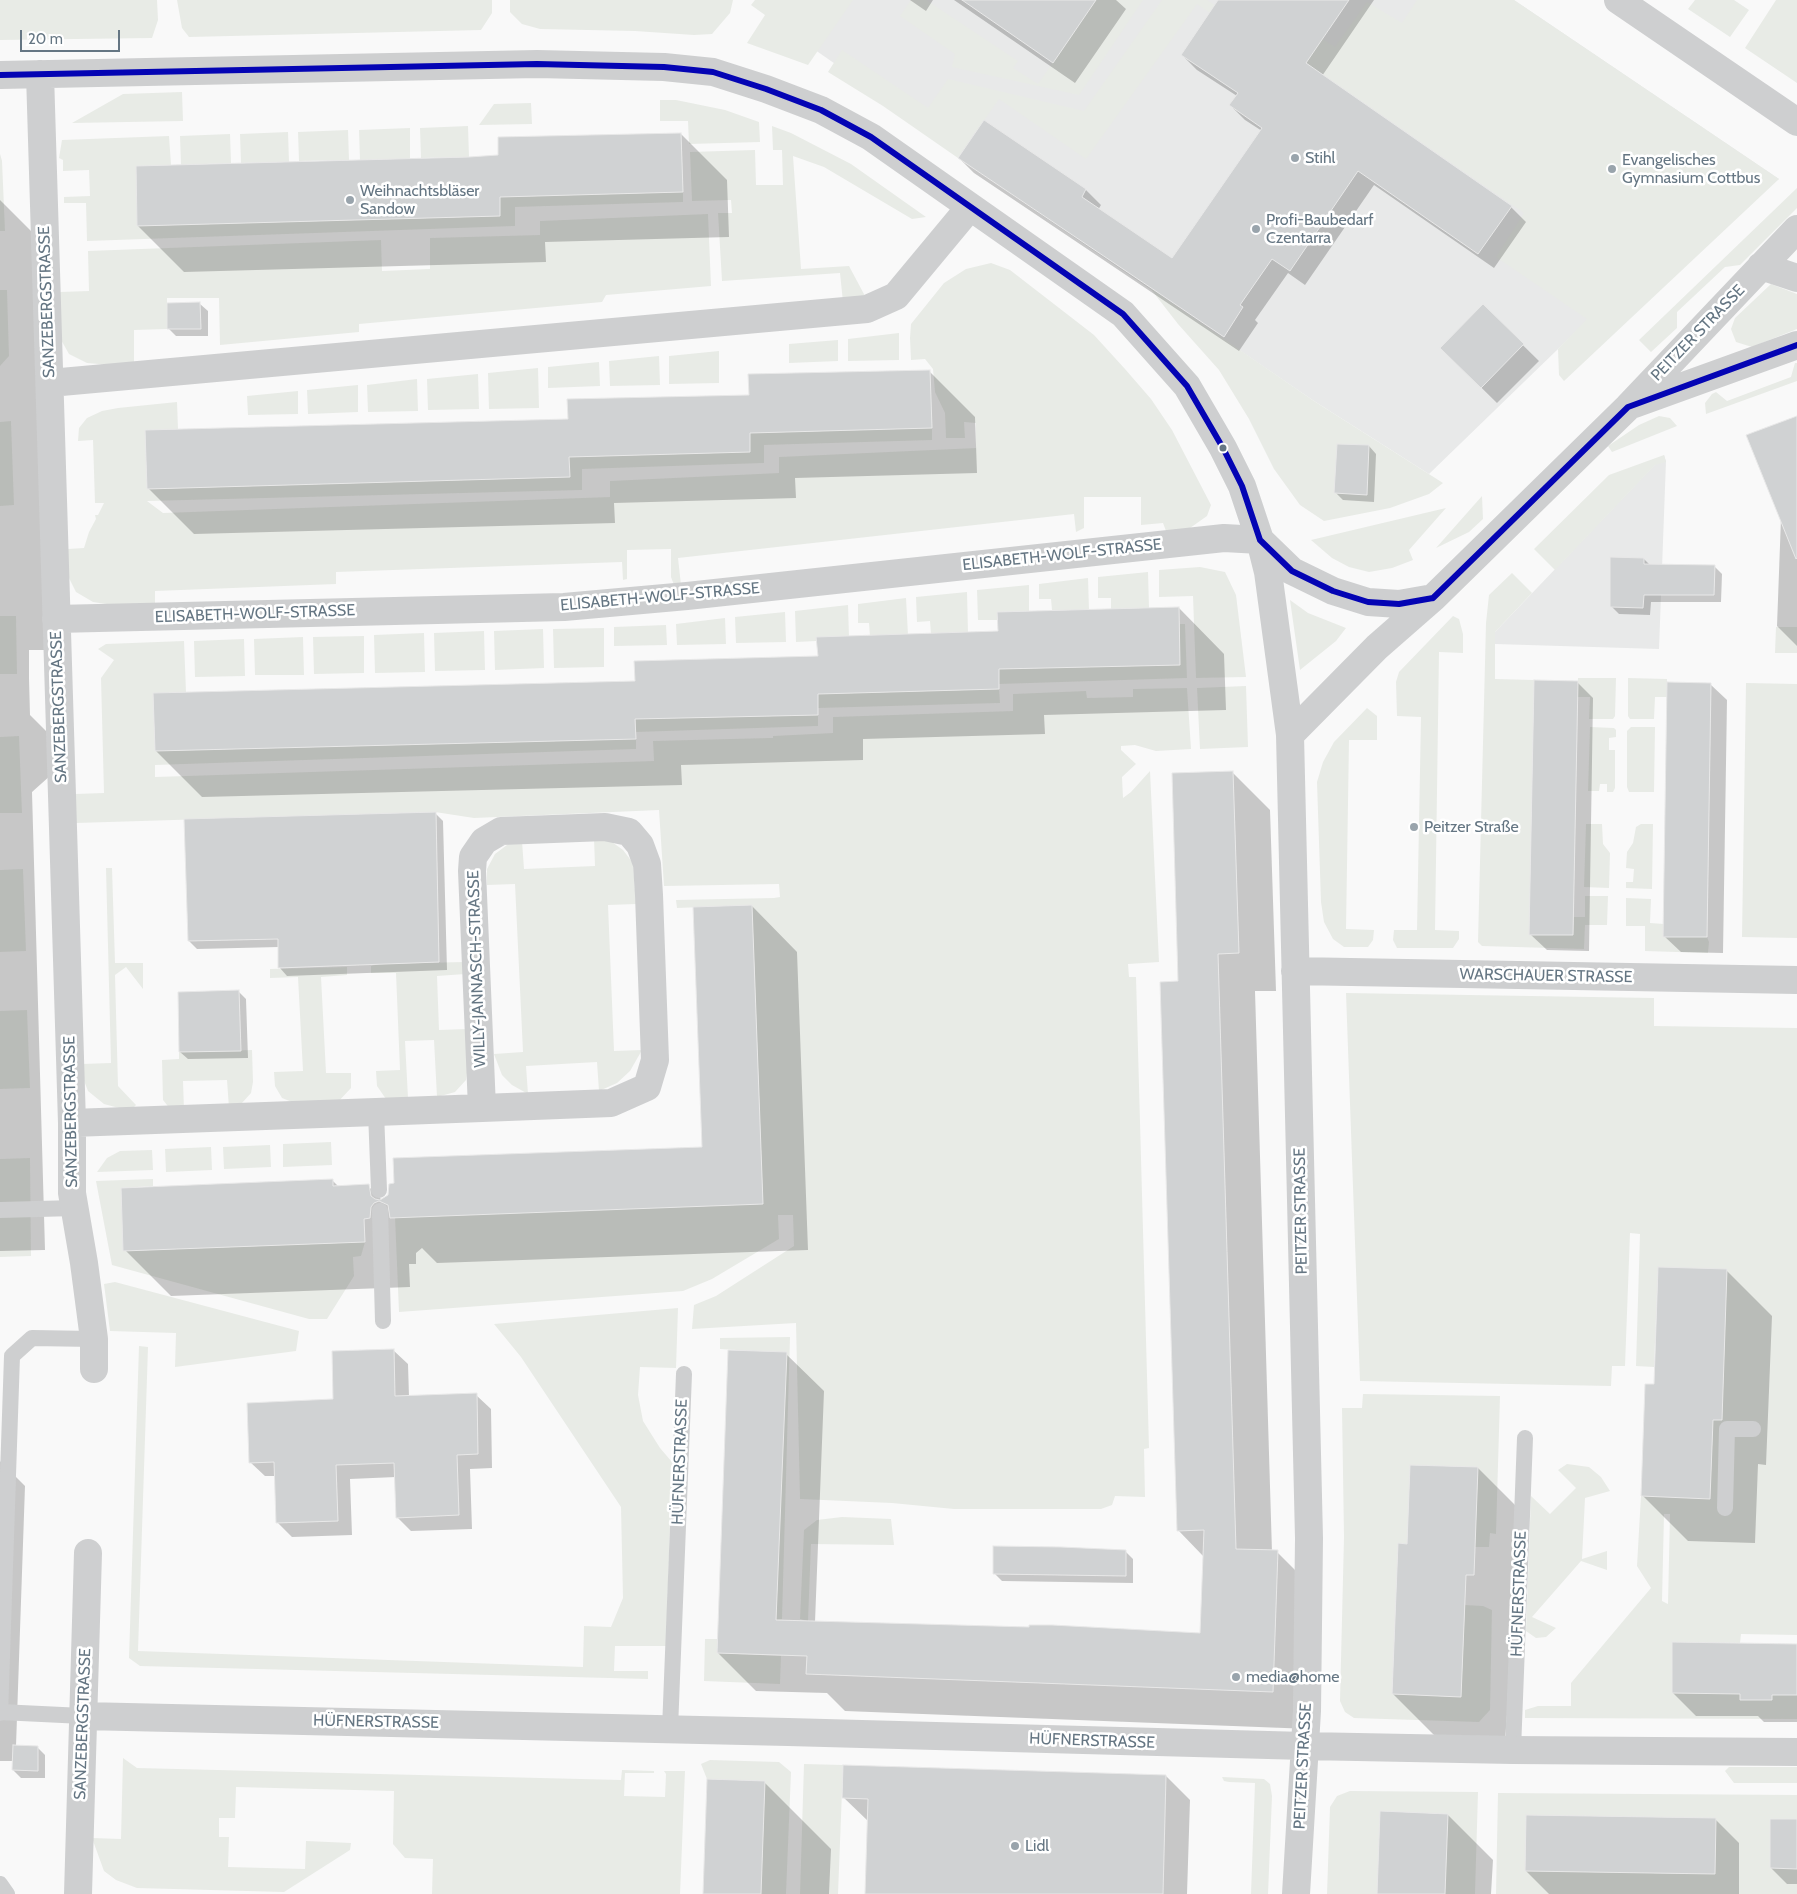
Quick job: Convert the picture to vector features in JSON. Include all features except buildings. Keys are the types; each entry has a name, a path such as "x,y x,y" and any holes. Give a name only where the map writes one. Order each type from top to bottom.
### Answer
{"street":[{"path":"1618,0 1797,122"},
{"path":"0,75 537,64 664,67 712,72 766,89 821,110 871,138 1123,314 1187,386 1223,448 1242,486 1260,540 1268,572 1290,735"},
{"name":"SANZEBERGSTRASSE","path":"40,74 72,1123 72,1193 94,1339 94,1370"},
{"path":"50,384 867,309 896,296 970,207"},
{"name":"PEITZER STRASSE","path":"1296,1894 1307,1711 1309,1538 1290,735 1377,647 1433,598 1628,407 1797,229"},
{"path":"1761,266 1797,278"},
{"path":"1628,407 1797,345"},
{"name":"ELISABETH-WOLF-STRASSE","path":"56,619 564,607 697,595 1224,538 1260,540"},
{"path":"1260,540 1292,571 1333,591 1368,602 1391,604 1433,598"},
{"name":"WILLY-JANNASCH-STRASSE","path":"72,1123 376,1112 482,1108 611,1103 647,1087 655,1060 647,864 640,845 629,832 605,827 501,831 484,841 474,857 472,871 482,1108"},
{"name":"WARSCHAUER STRASSE","path":"1295,971 1797,980"},
{"name":"SANZEBERGSTRASSE","path":"78,1894 88,1553"},
{"name":"HÜFNERSTRASSE","path":"83,1716 1304,1746 1797,1752"}],"lane":[{"path":"376,1112 379,1190"},
{"path":"0,1210 75,1208"},
{"path":"380,1210 383,1321"},
{"path":"83,1716 0,1712 12,1356 32,1338 94,1339"},
{"name":"HÜFNERSTRASSE","path":"670,1729 684,1374"},
{"path":"1725,1508 1727,1429 1753,1429"},
{"name":"HÜFNERSTRASSE","path":"1513,1750 1524,1438"},
{"path":"0,1884 7,1894"}],"shaded area":[{"path":"0,0 157,0 158,20 152,38 0,40"},
{"path":"177,0 492,0 492,13 481,30 189,37 182,28"},
{"path":"510,0 733,0 730,13 712,34 694,35 635,31 540,29 522,24 510,12"},
{"path":"755,0 853,0 808,65 747,43 765,15 751,5"},
{"path":"758,0 1514,0 1779,179 1588,320 1429,474 1314,401 958,158 962,152 818,52"},
{"path":"911,0 926,0 1018,61 1013,68 1038,84 1096,0 1143,0 1079,95 952,67 955,54 900,16"},
{"name":"Evangelisches Gymnasium Cottbus","path":"1162,0 1207,0 1258,34 1276,10 1335,47 1367,2 1402,23 1417,0 1514,0 1779,179 1564,381 1559,375 1558,349 1587,319 1496,257 1524,213 1307,64 1300,73 1197,4 1086,159 999,99 958,158 883,106 828,72 842,50 928,108 948,79 1084,111"},
{"path":"1695,0 1734,0 1749,10 1730,37 1688,9"},
{"path":"1776,0 1797,0 1797,83 1745,48"},
{"path":"182,92 183,121 72,123 123,94"},
{"path":"660,100 676,100 725,110 759,122 760,142 689,144 688,121 660,121"},
{"path":"531,103 532,124 479,125 494,104"},
{"path":"468,126 469,157 421,158 420,128"},
{"path":"772,126 791,133 851,164 926,217 912,219 824,167 793,156 801,269 849,266 865,296 843,302 840,273 722,281 718,213 732,213 731,200 692,201 690,152 755,150 756,185 783,185 782,150 773,150"},
{"path":"410,128 410,159 360,160 359,130"},
{"path":"348,130 349,160 299,161 298,132"},
{"path":"288,132 289,162 241,163 240,134"},
{"path":"230,134 231,163 181,165 180,136"},
{"path":"169,136 171,165 136,166 138,226 500,216 500,197 683,192 683,202 515,207 515,226 87,241 86,203 64,203 64,197 90,196 89,170 63,171 63,160 59,158 62,140"},
{"path":"0,154 2,161 5,231 0,231"},
{"path":"1797,188 1797,208 1740,265 1725,267 1677,312 1677,328 1651,352 1639,340"},
{"path":"708,214 711,286 606,295 602,302 359,324 359,332 220,345 219,298 167,298 167,329 134,330 134,367 87,363 69,354 60,338 60,292 89,291 88,251 381,240 382,271 430,269 430,238 540,235 540,221"},
{"path":"991,263 1010,270 1094,335 1151,399 1172,430 1211,505 1207,516 1190,528 1166,531 1163,523 1141,525 1141,497 1084,497 1084,528 1076,532 1074,514 678,558 681,585 674,585 671,577 671,549 627,550 627,579 623,580 622,562 336,572 336,584 155,591 155,606 113,605 93,602 76,592 67,574 68,549 84,548 96,519 95,515 98,515 104,503 95,503 93,440 78,441 79,428 87,418 102,411 118,408 177,402 178,429 145,430 147,489 569,477 569,457 750,452 750,433 932,428 932,440 764,445 764,463 582,469 582,490 147,501 163,513 610,497 610,481 779,473 779,457 976,448 976,423 964,422 965,438 946,438 945,413 935,392 933,369 925,359 911,360 911,324 944,283 966,269"},
{"path":"1771,284 1797,294 1797,329 1752,347 1736,342 1731,329 1735,318"},
{"path":"1150,288 1314,401 1443,483 1429,494 1390,508 1324,521 1300,505 1274,469 1249,419 1219,370 1178,324"},
{"path":"0,290 7,290 9,356 0,366"},
{"path":"899,333 899,360 848,361 848,339"},
{"path":"838,340 838,361 789,363 789,344"},
{"path":"719,351 719,383 669,384 669,356"},
{"path":"659,356 660,385 610,386 609,361"},
{"path":"599,362 600,386 548,388 548,367"},
{"path":"1795,363 1797,363 1797,381 1706,414 1705,403 1712,394 1716,392 1727,401 1791,377"},
{"path":"538,368 539,408 489,409 488,373"},
{"path":"478,374 479,409 428,410 427,379"},
{"path":"417,379 418,411 368,412 367,385"},
{"path":"358,385 358,412 308,414 307,390"},
{"path":"298,391 298,414 248,415 247,396"},
{"path":"1659,416 1670,418 1677,426 1612,452 1608,446 1639,425"},
{"path":"11,421 14,505 0,506 0,422"},
{"path":"1664,455 1666,461 1659,649 1495,644 1495,632"},
{"path":"1664,455 1666,462 1655,465 1555,570 1534,549 1609,475"},
{"path":"1482,496 1483,519 1469,532 1436,548"},
{"path":"1446,508 1409,550 1413,560 1392,568 1369,572 1349,567 1332,558 1311,540"},
{"path":"1200,567 1225,572 1236,595 1246,677 1196,678 1193,596 1159,597 1159,570"},
{"path":"1148,572 1149,608 1111,609 1111,598 1098,598 1098,577"},
{"path":"1512,573 1532,593 1495,632 1495,679 1534,680 1529,934 1573,935 1574,917 1585,917 1585,896 1608,896 1607,925 1585,925 1584,949 1482,946 1478,942 1486,623 1489,595"},
{"path":"1088,578 1089,610 1052,610 1051,599 1039,599 1039,584"},
{"path":"1029,585 1029,611 997,612 997,620 978,620 977,590"},
{"path":"967,592 968,633 931,634 930,621 917,622 916,597"},
{"path":"906,598 908,635 870,636 869,623 858,623 858,604"},
{"path":"1290,600 1308,613 1346,628 1336,641 1300,670"},
{"path":"848,605 849,637 816,637 816,641 796,642 795,611"},
{"path":"785,612 786,642 736,643 735,617"},
{"path":"0,616 16,616 17,674 0,674"},
{"path":"1453,616 1459,619 1463,634 1463,653 1439,652 1435,930 1459,931 1459,939 1453,948 1397,948 1393,940 1394,930 1417,930 1421,717 1397,716 1396,682 1399,672"},
{"path":"725,618 726,644 677,645 676,624"},
{"path":"1180,624 1185,624 1187,678 999,684 999,669 1180,665"},
{"path":"666,625 667,645 614,646 614,627"},
{"path":"1776,627 1797,627 1797,653 1775,653"},
{"path":"604,628 604,667 554,668 553,629"},
{"path":"543,629 544,668 495,670 494,631"},
{"path":"484,631 485,670 435,671 434,633"},
{"path":"424,633 425,672 375,673 374,635"},
{"path":"364,636 364,673 314,674 313,637"},
{"path":"303,637 304,675 255,675 254,639"},
{"path":"244,639 245,676 195,677 194,641"},
{"path":"184,641 186,692 153,694 155,751 636,739 636,749 155,765 155,777 654,761 653,741 773,738 773,736 833,733 833,717 1013,711 1013,694 1086,691 1087,698 1133,697 1133,689 1187,688 1191,749 1156,751 1135,745 1121,746 1121,750 1136,764 1122,777 1123,798 1150,771 1159,962 1128,964 1129,977 1136,977 1149,1448 1144,1449 1145,1497 1115,1496 1112,1505 1101,1509 954,1509 892,1503 800,1499 796,1323 692,1329 694,1305 716,1296 794,1246 793,1215 778,1215 779,1239 712,1279 683,1291 399,1312 395,1217 763,1204 752,905 677,908 676,900 774,898 780,897 779,884 664,886 659,810 474,818 435,812 76,823 75,794 104,793 101,678 114,660 98,649 106,644"},
{"path":"1578,678 1616,678 1615,716 1613,719 1589,719 1590,697 1577,697"},
{"path":"1628,678 1667,679 1667,697 1655,697 1654,719 1630,719 1628,716"},
{"path":"1746,683 1797,684 1797,938 1742,937"},
{"path":"1246,686 1248,747 1200,749 1197,688"},
{"path":"999,689 1000,703 818,708 817,694"},
{"path":"1367,708 1377,716 1377,740 1349,740 1346,929 1374,930 1373,940 1368,947 1344,947 1333,939 1324,922 1321,902 1317,782 1323,762 1334,742"},
{"path":"818,715 818,726 636,732 636,719"},
{"path":"1590,727 1614,728 1616,730 1616,737 1609,738 1609,750 1615,750 1615,788 1613,792 1607,792 1607,784 1600,784 1599,791 1588,791"},
{"path":"1631,727 1655,727 1654,792 1629,792 1627,787 1627,731"},
{"path":"19,736 22,813 0,813 0,737"},
{"path":"1586,824 1602,824 1603,844 1610,853 1609,888 1584,887"},
{"path":"1641,824 1653,824 1652,889 1626,888 1626,882 1633,882 1634,869 1626,868 1627,852 1633,843 1636,827"},
{"path":"594,838 612,842 623,850 633,863 636,904 608,905 614,1051 642,1050 630,1071 617,1083 599,1091 597,1062 526,1066 528,1094 512,1085 502,1075 494,1054 523,1052 515,884 487,885 487,869 495,854 511,842 522,841 524,869 595,866"},
{"path":"106,868 112,868 115,963 143,963 143,989 126,967 115,975 118,1086 136,1105 133,1108 119,1108 104,1104 88,1091 83,1078 82,1064 111,1063"},
{"path":"23,869 26,951 0,952 0,870"},
{"path":"1626,898 1651,899 1650,923 1664,924 1663,936 1707,937 1709,942 1708,953 1645,951 1645,926 1626,926"},
{"path":"464,962 465,974 437,976 439,1030 467,1029 468,1066 466,1080 455,1092 437,1097 434,1040 405,1041 408,1098 386,1099 377,1086 376,1071 400,1070 396,973 371,973 371,966 379,964"},
{"path":"347,967 347,975 321,977 326,1073 351,1073 351,1088 337,1103 297,1104 282,1098 275,1086 274,1072 303,1071 298,977 270,978 270,969"},
{"path":"1346,993 1654,998 1654,1026 1797,1028 1797,1635 1741,1634 1740,1643 1673,1642 1672,1693 1740,1694 1740,1700 1772,1700 1772,1695 1797,1695 1797,1719 1525,1718 1525,1710 1538,1706 1571,1706 1571,1683 1651,1588 1637,1566 1641,1496 1710,1498 1713,1420 1722,1420 1727,1270 1658,1268 1654,1367 1636,1366 1640,1234 1630,1233 1625,1366 1612,1366 1611,1386 1360,1381","holes":["1664,1514 1670,1514 1668,1604 1662,1601"]},
{"path":"27,1010 30,1088 0,1089 0,1011"},
{"path":"252,1050 253,1082 251,1093 242,1103 229,1108 227,1080 183,1081 184,1110 171,1110 163,1100 162,1060 179,1059 179,1052"},
{"path":"331,1142 332,1165 283,1167 283,1144"},
{"path":"270,1145 271,1167 224,1169 223,1147"},
{"path":"211,1147 212,1170 166,1172 165,1149"},
{"path":"152,1150 153,1170 97,1172 107,1158 120,1151"},
{"path":"30,1158 31,1256 0,1257 0,1159"},
{"path":"153,1179 153,1186 121,1188 124,1251 365,1242 361,1256 353,1257 354,1276 327,1319 309,1319 112,1265 96,1181"},
{"path":"115,1282 299,1331 296,1351 175,1367 176,1333 110,1331 104,1284"},
{"path":"678,1308 676,1368 640,1367 638,1395 643,1421 660,1448 672,1462 666,1646 615,1646 614,1671 648,1671 648,1679 140,1666 129,1658 139,1346 148,1347 138,1651 583,1667 584,1626 611,1627 623,1598 621,1507 521,1357 494,1324"},
{"path":"790,1337 782,1619 776,1620 786,1353 720,1349 720,1338"},
{"path":"1363,1394 1500,1396 1496,1534 1490,1533 1489,1547 1475,1547 1478,1467 1410,1465 1407,1544 1398,1544 1392,1694 1461,1697 1465,1605 1483,1606 1492,1610 1490,1710 1479,1722 1354,1718 1345,1712 1340,1701 1344,1537 1342,1408 1362,1408"},
{"path":"1567,1464 1589,1467 1601,1477 1610,1491 1585,1498 1582,1559 1607,1551 1607,1570 1581,1561 1532,1617 1556,1628 1546,1637 1536,1638 1526,1631 1531,1496 1550,1514 1576,1488 1558,1470"},
{"path":"842,1517 891,1519 894,1545 811,1544 808,1621 800,1619 804,1530 817,1520"},
{"path":"705,1639 717,1639 717,1653 781,1656 780,1684 704,1681"},
{"path":"123,1758 137,1768 621,1780 622,1770 654,1771 654,1773 625,1773 624,1796 665,1797 666,1774 664,1771 685,1771 680,1894 432,1894 433,1859 405,1858 393,1844 394,1791 236,1787 235,1818 219,1818 219,1837 229,1837 228,1867 305,1869 306,1841 351,1843 350,1850 284,1892 137,1888 116,1880 104,1871 92,1838 121,1839"},
{"path":"710,1760 779,1762 791,1772 786,1894 761,1894 765,1781 707,1779 701,1764"},
{"path":"804,1764 843,1765 838,1894 800,1894"},
{"path":"1729,1767 1797,1767 1797,1783 1734,1783 1725,1771"},
{"path":"1222,1777 1264,1779 1270,1784 1272,1796 1268,1894 1251,1894 1255,1783 1229,1782 1224,1781"},
{"path":"1350,1791 1478,1792 1475,1894 1445,1894 1448,1814 1380,1811 1377,1894 1327,1894 1330,1807 1337,1796"},
{"path":"1498,1793 1797,1795 1797,1819 1770,1819 1770,1868 1797,1869 1797,1894 1496,1894","holes":["1526,1815 1715,1818 1715,1874 1525,1871"]}],"transit line":[{"path":"0,75 537,64 664,67 713,72 766,89 821,110 871,137 1123,314 1187,386 1223,448 1242,486 1260,540 1292,571 1333,591 1368,602 1399,604 1433,598"},
{"path":"1433,598 1628,407 1797,345"}],"place":[{"name":"Stihl","path":"1295,158"},
{"name":"Evangelisches Gymnasium Cottbus","path":"1612,169"},
{"name":"Weihnachtsbläser Sandow","path":"350,200"},
{"name":"Profi-Baubedarf Czentarra","path":"1256,229"},
{"name":"Peitzer Straße","path":"1414,827"},
{"name":"media@home","path":"1236,1677"},
{"name":"Lidl","path":"1015,1846"}]}
